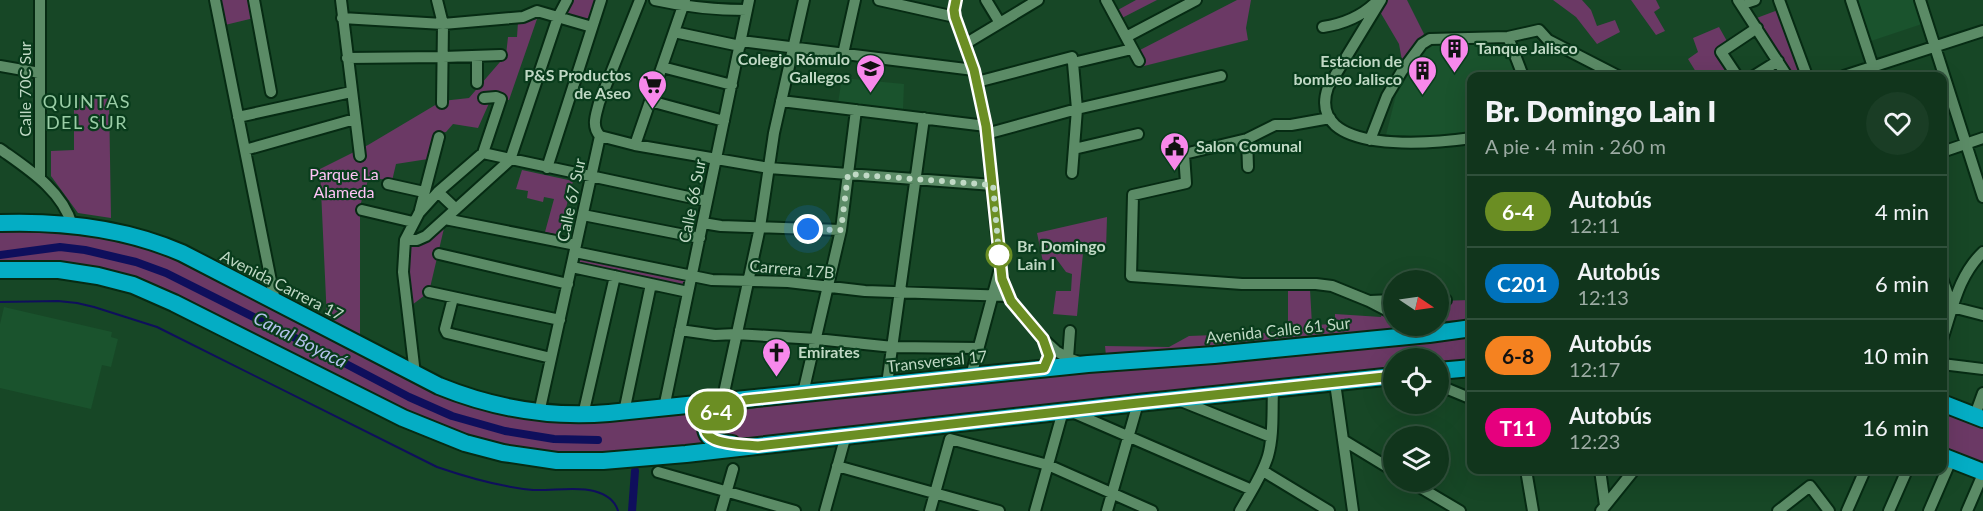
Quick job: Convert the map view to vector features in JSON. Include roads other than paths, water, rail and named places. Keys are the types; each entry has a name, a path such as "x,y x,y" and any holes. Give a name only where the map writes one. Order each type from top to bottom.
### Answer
{"highway":[{"name":"Avenida Carrera 17","path":"0,223 72,225 139,238 165,246 439,386 507,407 540,412"},
{"path":"0,270 59,270 98,276 133,285 174,303 430,430 484,449 538,459 629,460 1383,377"},
{"name":"Avenida Calle 61 Sur","path":"1088,364 1214,355 1429,334 1467,328"},
{"name":"Transversal 17","path":"540,412 583,415 624,412 1088,364"},
{"path":"1449,370 1467,368"},
{"path":"745,400 711,414 706,425 707,434 717,441 758,446"},
{"path":"1947,405 1979,417"},
{"path":"1947,458 1983,473"}],"street":[{"name":"Calle 70C Sur","path":"40,0 40,179"},
{"path":"215,0 275,301"},
{"path":"254,0 271,92"},
{"path":"341,0 360,156"},
{"path":"437,0 442,24 442,103"},
{"path":"405,240 422,239 510,160 558,17 567,0"},
{"path":"547,168 601,0"},
{"name":"Calle 67 Sur","path":"540,412 600,136 595,128 599,103 640,0"},
{"path":"655,0 684,3 714,10 748,5"},
{"path":"722,402 760,227 792,47 804,0"},
{"path":"843,54 855,0"},
{"path":"879,0 916,4 955,17"},
{"path":"986,0 1000,23"},
{"path":"1106,0 1139,61"},
{"path":"1126,37 1196,0"},
{"path":"1323,27 1352,20 1379,0"},
{"path":"1379,0 1328,87 1325,103 1330,118 1348,133 1370,140 1388,142 1467,139"},
{"path":"1779,0 1806,72"},
{"path":"1851,0 1874,71 1983,31"},
{"path":"1920,0 1944,72"},
{"path":"1747,1 1757,28 1785,72"},
{"path":"957,2 955,17 974,70 986,130 1000,268 1009,296 1043,339 1056,351 1068,358 1088,364"},
{"path":"965,44 1032,2"},
{"path":"635,145 684,3"},
{"path":"342,18 442,24 523,17 537,5 558,17 592,27"},
{"name":"Calle 66 Sur","path":"664,408 748,5"},
{"path":"1734,72 1721,52 1757,28"},
{"path":"1370,140 1387,96 1402,70 1427,40 1508,37 1539,30 1548,40 1610,72"},
{"path":"674,32 740,43 792,47 974,70"},
{"path":"1508,37 1521,72"},
{"path":"977,82 1132,49"},
{"path":"347,58 501,55"},
{"path":"477,57 477,83"},
{"path":"1072,173 1077,109 1073,60"},
{"path":"1760,72 1778,61"},
{"path":"0,66 40,73"},
{"path":"662,67 732,85"},
{"path":"781,101 924,118 986,130 1221,76"},
{"path":"1947,83 1983,197"},
{"path":"238,117 351,92"},
{"path":"416,217 438,192 483,153 501,99 484,98"},
{"path":"650,101 724,121"},
{"path":"803,393 841,230 856,110"},
{"path":"887,384 924,118"},
{"path":"1330,118 1291,125 1275,125 1246,139 1184,154 1186,183 1133,195 1131,276 1242,284 1332,286 1383,308"},
{"path":"245,150 355,119"},
{"path":"1074,149 1138,134"},
{"path":"415,374 404,272 405,240 416,217 440,136"},
{"path":"600,136 635,145 769,168 993,185"},
{"path":"1947,150 1983,138"},
{"path":"1246,139 1248,167"},
{"path":"0,149 40,179 59,198 72,225"},
{"path":"483,153 591,178 707,201"},
{"path":"388,184 424,192"},
{"path":"438,192 456,209"},
{"path":"362,210 416,217"},
{"path":"583,215 700,238"},
{"name":"Carrera 17B","path":"445,219 712,280 748,280 865,291 1009,296"},
{"path":"703,223 722,226 841,230"},
{"path":"1947,324 1965,274 1983,252"},
{"path":"438,254 568,284"},
{"path":"572,267 688,292"},
{"path":"971,376 1000,268"},
{"path":"583,415 615,276"},
{"path":"624,412 651,284"},
{"path":"429,292 560,320"},
{"path":"1947,292 1952,307"},
{"path":"453,298 445,332 551,358"},
{"path":"1369,301 1383,300"},
{"path":"1952,307 1983,315"},
{"path":"1449,326 1467,327"},
{"path":"680,330 715,335 736,334 816,339 892,347 979,348"},
{"path":"1068,358 1070,332"},
{"path":"1043,339 1049,356 1044,368"},
{"path":"1947,364 1983,369"},
{"path":"1335,383 1353,511"},
{"path":"1240,511 1263,471 1268,455 1273,390"},
{"path":"1449,390 1467,397"},
{"path":"1979,417 1983,393"},
{"path":"1175,399 1271,436"},
{"path":"1107,511 1138,403"},
{"path":"1035,511 1066,411 1252,490"},
{"path":"825,511 846,435"},
{"path":"930,511 950,439 1048,465 1152,511"},
{"path":"1343,440 1383,464"},
{"path":"837,466 999,511"},
{"path":"721,511 733,469"},
{"path":"658,471 795,511"},
{"path":"1263,471 1329,511"},
{"path":"1967,511 1983,473"},
{"path":"1527,474 1533,511"},
{"path":"1600,474 1603,508"},
{"path":"1603,508 1631,474"},
{"path":"1847,511 1863,474"},
{"path":"1889,511 1905,474"},
{"path":"1929,511 1942,474"},
{"path":"1778,511 1810,486 1829,511"},
{"path":"1428,492 1460,511"}],"waterway":[{"name":"Canal Boyacá","path":"0,255 60,247 85,250 136,262 166,273 409,397 452,416 505,431 554,439 598,440"},
{"path":"0,302 77,303 157,327 437,467 521,489 594,491 609,498 618,511"},
{"path":"632,511 635,471"}],"place":[{"name":"Tanque Jalisco","path":"1455,74"},
{"name":"Colegio Rómulo Gallegos","path":"871,94"},
{"name":"Estacion de bombeo Jalisco","path":"1423,96"},
{"name":"P&S Productos de Aseo","path":"652,110"},
{"name":"Salon Comunal","path":"1175,172"},
{"name":"Br. Domingo Lain I","path":"999,255"},
{"name":"Emirates","path":"777,378"}],"district":[{"name":"QUINTAS DEL SUR","path":"87,112"}],"park label":[{"name":"Parque La Alameda","path":"344,183"}]}
